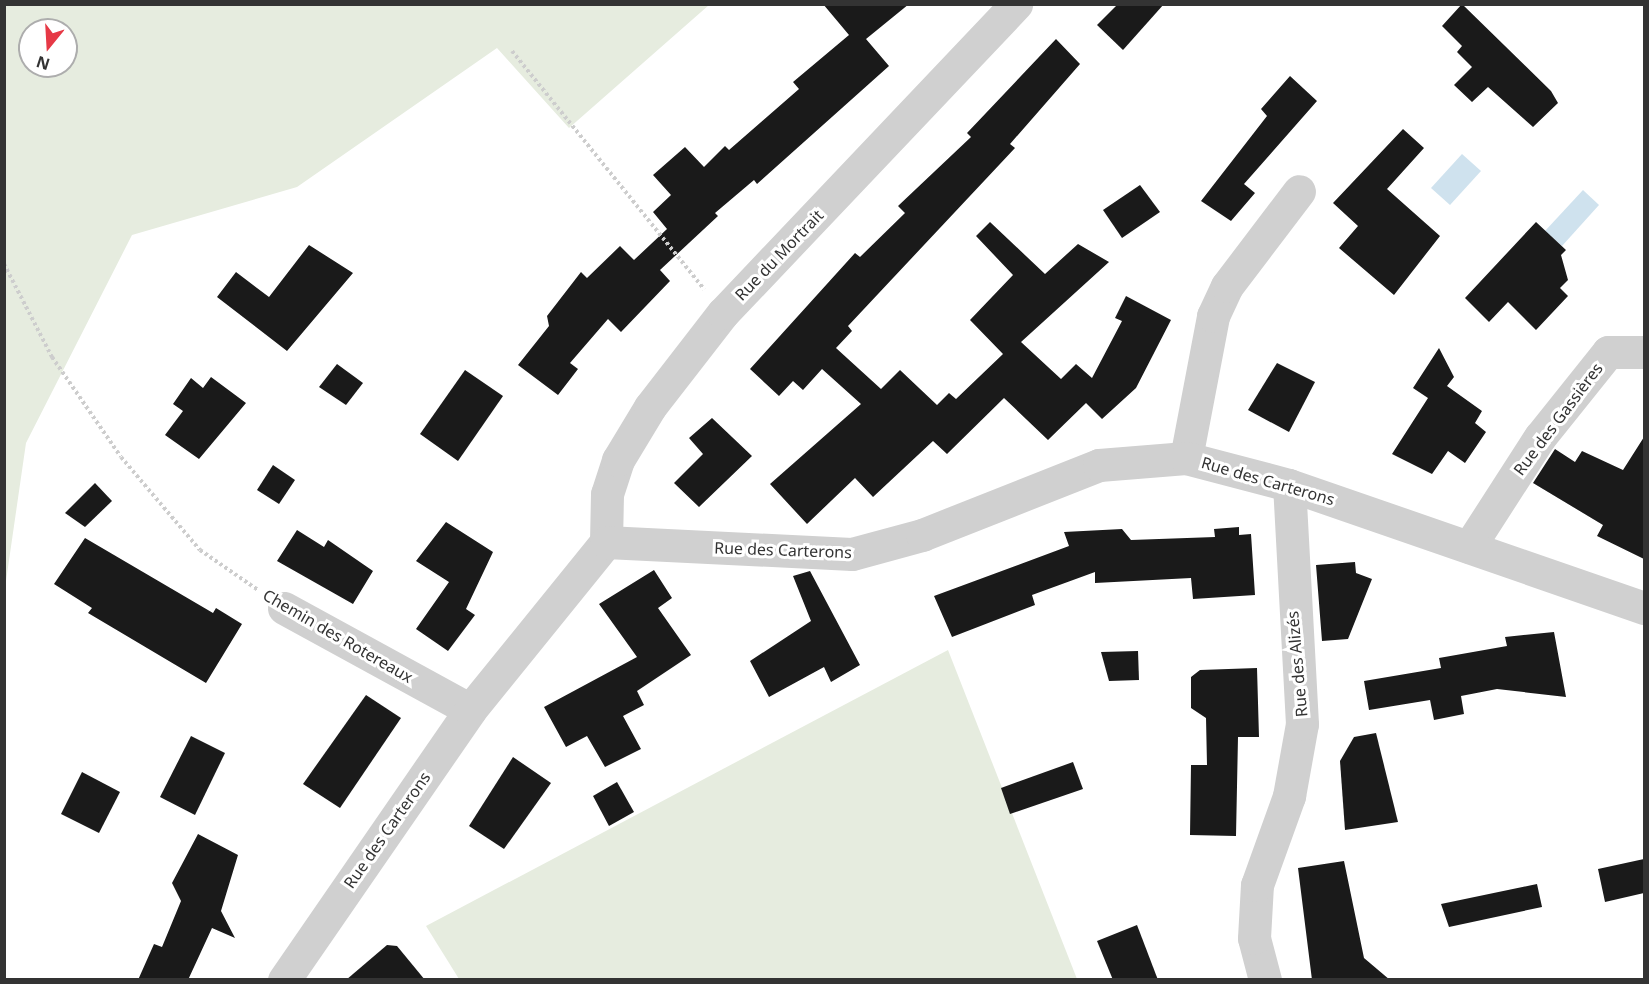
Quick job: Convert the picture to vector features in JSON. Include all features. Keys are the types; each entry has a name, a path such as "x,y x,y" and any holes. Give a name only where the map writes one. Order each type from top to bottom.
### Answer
{"street":[{"name":"Rue du Mortrait","path":"606,542 607,494 618,460 650,407 723,313 1016,4"},
{"path":"1186,458 1213,316 1227,286 1299,191"},
{"name":"Rue des Gassières","path":"1469,547 1540,437 1608,352 1644,352"},
{"name":"Rue des Carterons","path":"284,980 470,710 606,542 852,554 922,535 1099,465 1186,458 1289,485 1644,608"},
{"name":"Rue des Alizés","path":"1265,980 1254,938 1257,885 1289,796 1302,724 1289,485"},
{"name":"Chemin des Rotereaux","path":"284,608 470,710"}],"path":[{"path":"512,51 723,313"},
{"name":"Chemin des Rotereaux","path":"4,264 52,357 122,457 200,550 284,608"}],"shaded area":[{"path":"5,4 709,4 569,128 497,48 297,187 132,235 26,443 5,588"},
{"path":"948,650 1077,979 459,979 426,926"}],"water":[{"path":"1462,154 1481,171 1450,205 1431,188"},
{"path":"1583,190 1599,205 1562,246 1545,231"}],"building":[{"path":"823,4 909,4 866,39 889,66 757,184 754,180 715,213 718,216 660,270 670,281 621,332 608,319 570,363 578,369 558,395 518,365 549,326 547,316 581,272 587,278 620,246 634,260 667,229 653,212 671,195 653,175 685,147 704,167 725,146 729,150 799,89 793,82 849,35"},
{"path":"1118,4 1164,4 1123,50 1097,25"},
{"path":"1462,4 1551,91 1558,103 1533,127 1488,87 1472,102 1454,85 1472,67 1457,52 1462,46 1442,26"},
{"path":"1056,39 1080,64 1010,144 1015,148 848,326 852,331 836,348 881,389 900,370 937,405 949,393 956,399 1003,354 970,320 1013,275 976,236 990,222 1045,274 1078,244 1109,262 1021,342 1061,379 1076,364 1092,378 1122,321 1115,318 1126,296 1171,320 1136,388 1102,419 1086,403 1048,440 1004,398 947,454 933,441 873,497 855,478 807,524 770,484 861,404 822,369 803,390 793,381 779,396 750,369 855,253 860,257 905,213 898,206 971,137 967,133"},
{"path":"1290,76 1317,101 1244,184 1255,193 1231,221 1201,201 1267,116 1261,109"},
{"path":"1403,129 1424,148 1387,189 1440,236 1394,295 1339,248 1358,226 1333,203"},
{"path":"1140,185 1160,212 1122,238 1103,210"},
{"path":"1536,222 1566,250 1561,255 1568,280 1560,288 1568,296 1536,330 1508,302 1489,322 1465,298"},
{"path":"309,245 353,273 287,351 217,297 236,272 269,297"},
{"path":"1439,348 1454,377 1447,386 1482,411 1475,423 1486,432 1465,463 1448,451 1432,474 1392,454 1428,398 1413,388"},
{"path":"1277,363 1315,382 1289,432 1248,410"},
{"path":"337,364 363,383 346,405 319,387"},
{"path":"465,370 503,396 458,461 420,434"},
{"path":"211,377 246,403 199,459 165,435 183,411 173,404 191,378 203,388"},
{"path":"712,418 752,456 699,507 674,483 703,454 689,438"},
{"path":"1644,437 1644,559 1597,536 1603,525 1533,483 1555,449 1575,462 1582,451 1623,470"},
{"path":"273,465 295,480 279,504 257,490"},
{"path":"95,483 112,501 85,527 65,513"},
{"path":"446,522 493,552 466,609 475,615 448,651 416,629 449,582 416,561"},
{"path":"1239,527 1239,535 1251,534 1255,595 1193,599 1191,578 1095,583 1095,572 1032,595 1035,605 952,637 934,596 1069,546 1064,532 1122,529 1131,540 1215,537 1214,529"},
{"path":"297,530 324,547 328,540 373,571 353,604 277,561"},
{"path":"85,538 213,613 216,608 242,624 206,683 88,613 92,608 54,584"},
{"path":"1355,562 1356,573 1372,579 1348,639 1322,641 1316,565"},
{"path":"654,570 672,598 658,608 691,655 637,691 644,705 623,716 641,749 605,767 587,736 566,747 544,707 637,657 599,604"},
{"path":"810,571 860,665 831,682 824,667 769,697 750,661 811,621 793,576"},
{"path":"1554,632 1566,697 1497,689 1461,696 1464,714 1434,720 1430,700 1369,710 1364,681 1441,668 1439,658 1507,646 1505,637"},
{"path":"1138,651 1139,680 1109,681 1101,652"},
{"path":"1257,668 1259,737 1238,737 1236,836 1190,835 1191,765 1207,765 1206,718 1191,708 1191,677 1200,670"},
{"path":"366,695 401,718 340,808 303,784"},
{"path":"1376,733 1398,822 1345,830 1340,761 1354,737"},
{"path":"191,736 225,753 195,815 160,797"},
{"path":"513,757 551,783 504,849 469,826"},
{"path":"1073,762 1083,789 1010,814 1001,788"},
{"path":"82,772 120,792 99,833 61,814"},
{"path":"617,782 634,812 609,826 593,796"},
{"path":"198,834 238,855 221,911 235,938 212,928 188,980 138,980 154,944 162,947 181,901 172,883"},
{"path":"1644,859 1644,893 1605,902 1598,869"},
{"path":"1344,861 1364,958 1390,980 1312,980 1298,868"},
{"path":"1537,884 1542,907 1449,927 1441,904"},
{"path":"1137,925 1158,980 1113,980 1097,941"},
{"path":"387,945 397,946 425,980 346,980"}]}
